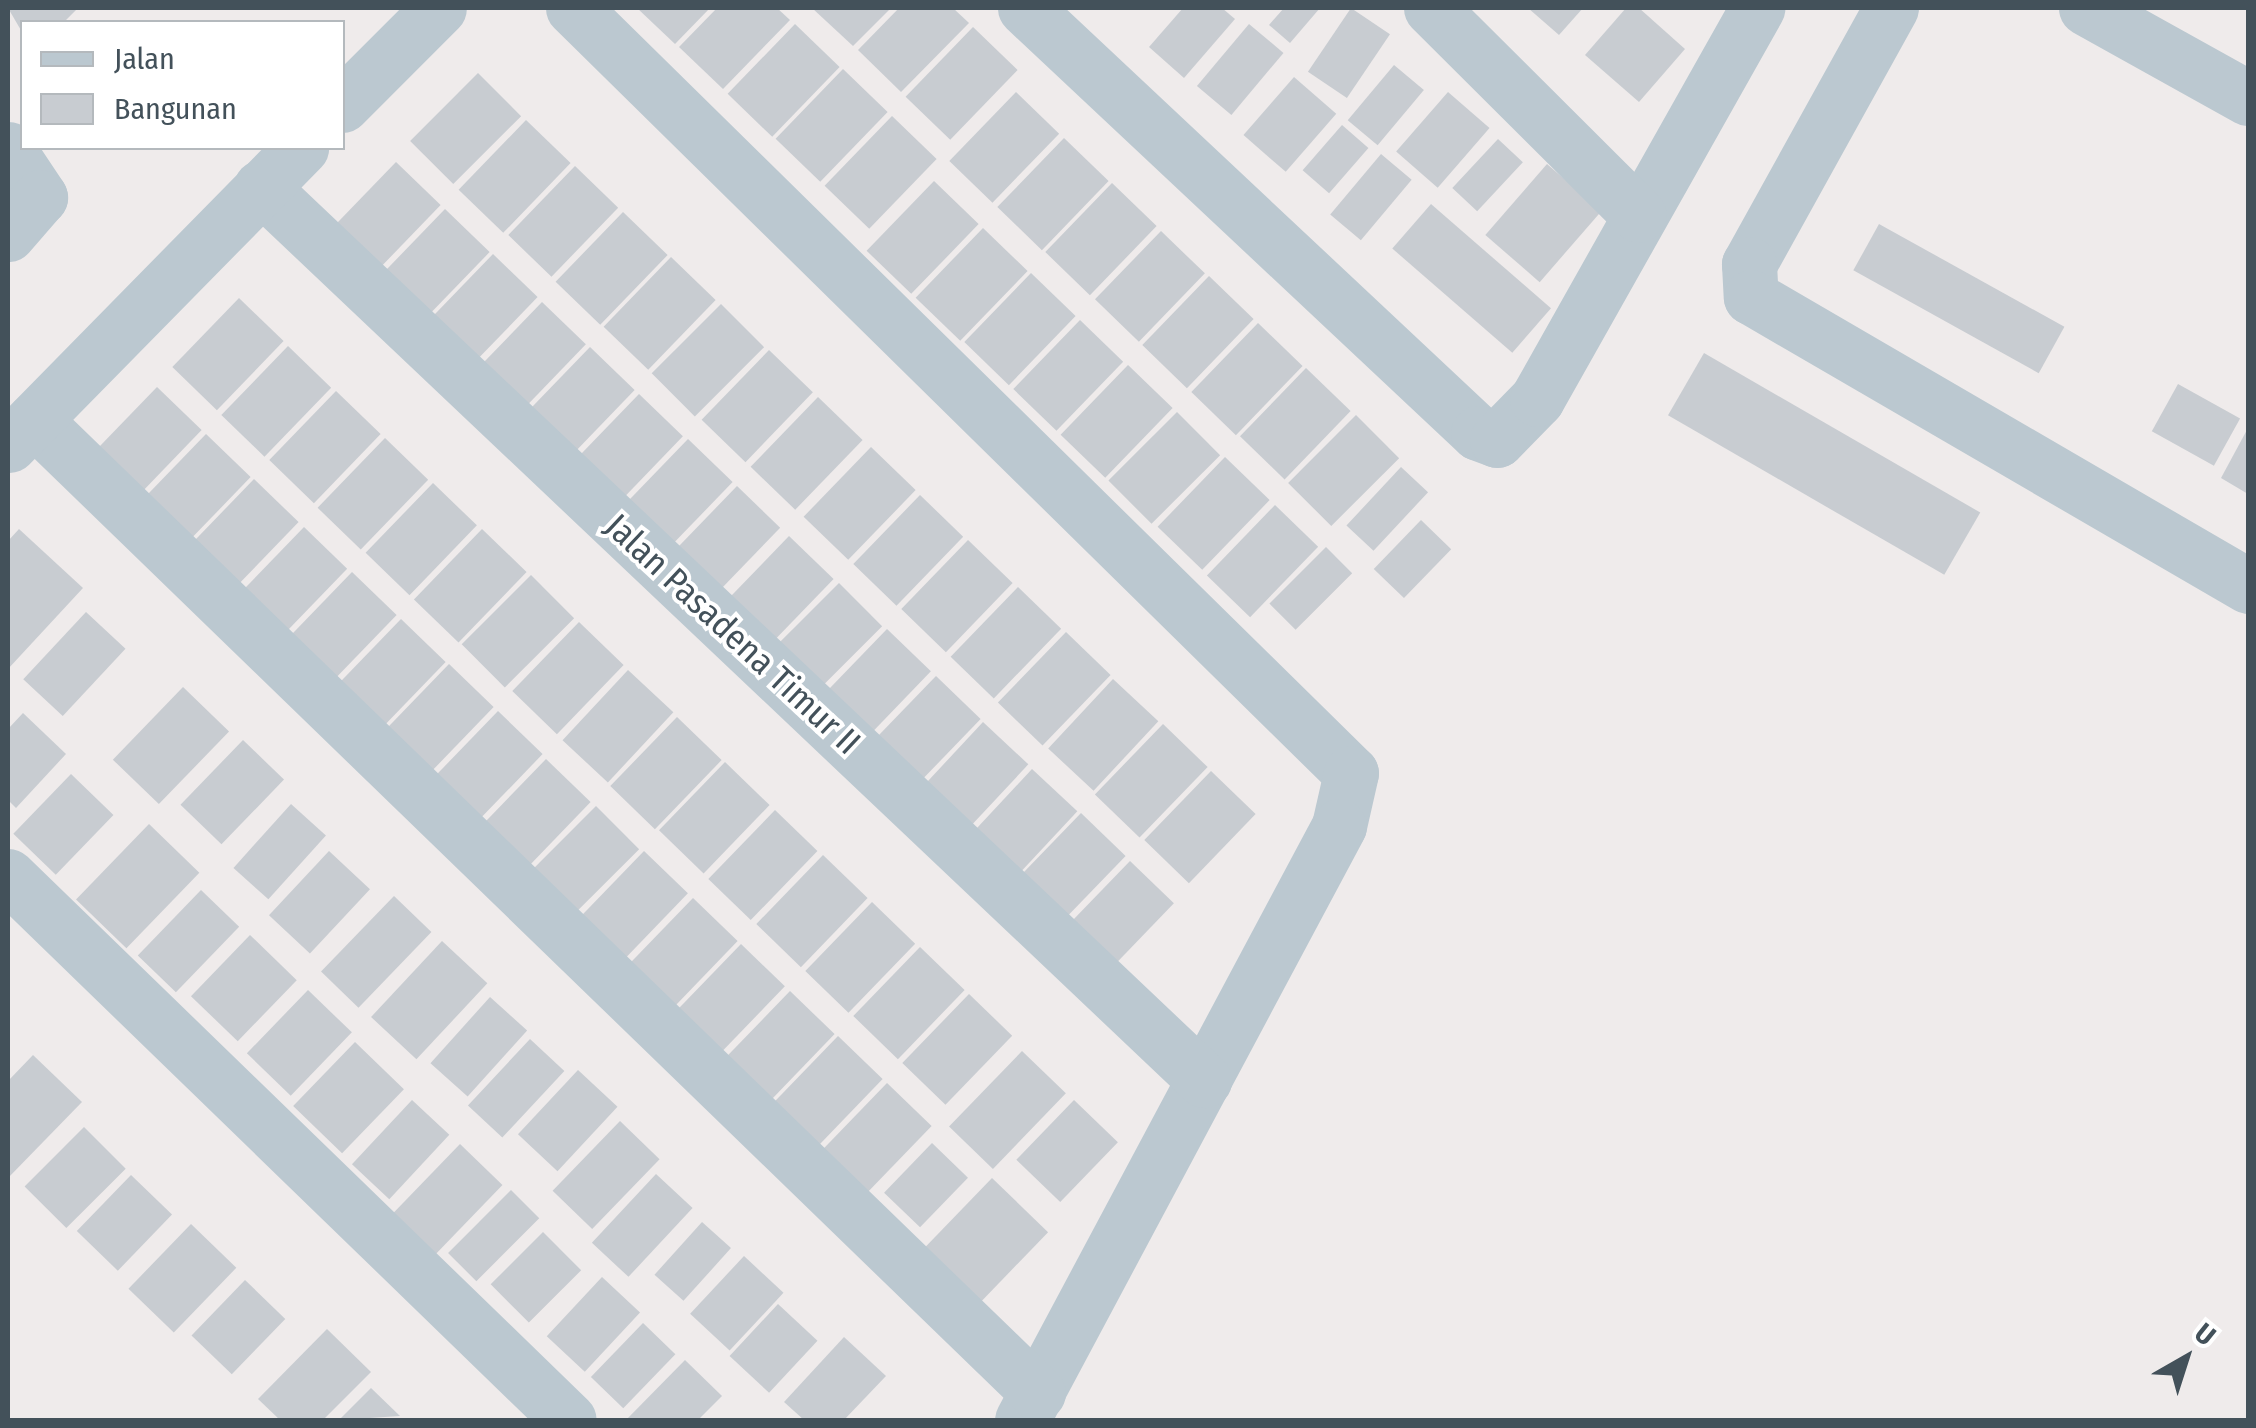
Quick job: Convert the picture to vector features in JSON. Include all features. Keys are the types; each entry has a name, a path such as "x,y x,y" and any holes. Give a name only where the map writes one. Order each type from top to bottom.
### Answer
{"street":[{"path":"345,103 439,8"},
{"path":"299,150 21,433 1030,1407 1339,826 1353,792 1343,760 573,8"},
{"path":"1025,8 1486,438 1504,436 1537,398 1756,8"},
{"path":"1430,8 1639,215"},
{"path":"1891,8 1749,264 1751,297 2248,586"},
{"path":"2086,8 2248,98"},
{"path":"8,149 40,196 8,234"},
{"name":"Jalan Pasadena Timur II","path":"262,187 1204,1080"},
{"path":"8,876 569,1420"}],"building":[{"path":"8,8 78,8 66,20 20,20 20,29"},
{"path":"637,8 710,8 675,44"},
{"path":"717,8 777,8 790,20 723,89 679,47"},
{"path":"812,8 891,8 853,46"},
{"path":"899,8 953,8 969,23 901,92 858,50"},
{"path":"1183,8 1222,8 1235,19 1184,78 1149,47"},
{"path":"1284,8 1320,8 1290,43 1269,25"},
{"path":"1351,8 1390,34 1347,98 1308,72"},
{"path":"1528,8 1583,8 1559,35"},
{"path":"1626,8 1639,8 1685,49 1639,102 1585,55"},
{"path":"795,24 840,67 772,137 728,94"},
{"path":"1249,24 1283,53 1231,115 1197,86"},
{"path":"973,27 1018,70 950,140 906,97"},
{"path":"1394,65 1424,90 1378,145 1348,120"},
{"path":"843,69 888,112 820,182 776,139"},
{"path":"478,73 521,116 453,184 410,141"},
{"path":"1294,77 1336,114 1286,172 1243,135"},
{"path":"1016,92 1059,134 992,203 949,161"},
{"path":"1448,92 1490,128 1438,188 1396,152"},
{"path":"892,116 937,159 869,229 825,186"},
{"path":"526,120 571,163 503,233 459,190"},
{"path":"1342,125 1368,148 1329,193 1303,170"},
{"path":"1064,138 1109,181 1042,250 997,207"},
{"path":"1498,139 1523,162 1477,211 1452,188"},
{"path":"1381,154 1412,180 1361,240 1330,215"},
{"path":"396,162 441,205 373,275 329,232"},
{"path":"1547,164 1601,211 1540,282 1485,235"},
{"path":"575,166 618,208 551,277 508,235"},
{"path":"934,181 979,224 911,294 867,251"},
{"path":"1112,183 1157,226 1090,295 1045,252"},
{"path":"1431,204 1551,308 1512,353 1392,249"},
{"path":"445,209 490,252 422,322 378,279"},
{"path":"623,212 668,255 600,325 556,282"},
{"path":"1879,224 2064,327 2039,373 1853,270"},
{"path":"983,228 1028,271 960,341 916,298"},
{"path":"1161,231 1205,273 1139,342 1095,299"},
{"path":"493,254 538,297 470,367 426,324"},
{"path":"671,257 716,300 648,370 604,327"},
{"path":"1031,273 1076,316 1009,385 964,342"},
{"path":"1209,276 1254,319 1187,388 1142,345"},
{"path":"239,298 284,341 217,410 172,367"},
{"path":"542,302 586,344 519,413 475,371"},
{"path":"721,304 764,347 695,416 652,373"},
{"path":"1080,320 1123,362 1056,431 1013,389"},
{"path":"1258,323 1303,366 1236,435 1191,392"},
{"path":"288,346 331,388 264,457 221,415"},
{"path":"590,347 635,390 568,459 523,416"},
{"path":"769,350 813,392 745,462 702,420"},
{"path":"1704,353 1980,512 1944,575 1668,415"},
{"path":"1128,365 1173,408 1105,478 1061,435"},
{"path":"1306,368 1351,411 1285,479 1240,436"},
{"path":"2178,384 2240,418 2214,466 2152,431"},
{"path":"157,387 202,430 135,499 90,456"},
{"path":"336,391 381,434 314,503 269,460"},
{"path":"639,394 683,436 615,506 572,464"},
{"path":"818,397 863,440 795,510 751,467"},
{"path":"1177,412 1220,455 1152,524 1108,481"},
{"path":"1356,415 1399,458 1331,526 1288,483"},
{"path":"2248,428 2248,494 2221,478"},
{"path":"206,434 251,477 183,547 139,504"},
{"path":"385,438 428,480 361,549 318,508"},
{"path":"688,439 733,482 665,553 620,509"},
{"path":"871,447 916,490 848,560 804,517"},
{"path":"1225,457 1270,500 1202,570 1158,527"},
{"path":"1401,467 1428,492 1374,551 1346,526"},
{"path":"254,479 299,522 231,592 187,549"},
{"path":"433,483 477,525 409,595 366,553"},
{"path":"737,486 780,528 713,597 670,556"},
{"path":"920,495 963,537 896,606 853,564"},
{"path":"1275,505 1318,547 1250,617 1207,575"},
{"path":"1421,520 1451,549 1404,598 1374,569"},
{"path":"304,527 347,569 280,638 237,597"},
{"path":"19,529 83,588 8,669 8,541"},
{"path":"482,529 527,572 459,643 414,599"},
{"path":"789,536 834,579 766,649 722,606"},
{"path":"968,540 1013,583 946,652 901,609"},
{"path":"1326,547 1352,573 1296,630 1269,604"},
{"path":"352,572 397,615 329,685 285,642"},
{"path":"531,575 574,618 505,687 462,644"},
{"path":"839,583 882,626 813,695 770,652"},
{"path":"1018,587 1061,629 994,698 951,657"},
{"path":"86,612 125,649 63,716 23,679"},
{"path":"401,619 446,662 378,733 333,689"},
{"path":"579,622 624,665 557,734 512,691"},
{"path":"887,629 931,671 863,741 820,699"},
{"path":"1066,632 1111,675 1043,746 998,702"},
{"path":"449,664 494,707 426,777 382,734"},
{"path":"628,670 673,712 608,782 563,740"},
{"path":"936,676 981,719 913,789 869,746"},
{"path":"1113,679 1158,721 1094,791 1048,748"},
{"path":"183,687 229,731 159,804 113,760"},
{"path":"498,711 543,754 475,824 431,781"},
{"path":"23,713 66,754 16,808 8,800 8,729"},
{"path":"677,717 722,760 655,829 610,786"},
{"path":"983,722 1028,764 964,834 918,791"},
{"path":"1163,724 1208,767 1140,838 1095,794"},
{"path":"243,740 284,780 221,844 180,805"},
{"path":"546,759 591,802 525,870 480,827"},
{"path":"725,762 770,805 704,873 659,830"},
{"path":"1032,769 1077,811 1013,881 967,838"},
{"path":"1211,771 1256,814 1189,883 1144,840"},
{"path":"71,774 113,815 56,875 13,834"},
{"path":"291,804 326,835 268,899 233,868"},
{"path":"596,806 639,849 571,917 528,874"},
{"path":"775,810 817,851 751,920 708,879"},
{"path":"1081,813 1126,856 1058,926 1014,883"},
{"path":"149,824 199,873 126,948 76,900"},
{"path":"329,851 370,889 310,954 269,915"},
{"path":"644,851 688,893 621,962 577,920"},
{"path":"823,855 868,898 801,967 756,924"},
{"path":"1130,861 1174,903 1107,972 1063,930"},
{"path":"201,890 239,927 176,992 138,955"},
{"path":"394,896 431,932 358,1008 321,972"},
{"path":"693,898 738,941 671,1010 626,967"},
{"path":"872,902 915,944 848,1013 805,971"},
{"path":"250,935 297,980 238,1041 191,996"},
{"path":"442,941 487,983 416,1059 371,1017"},
{"path":"741,944 785,986 719,1055 675,1012"},
{"path":"920,947 965,990 898,1059 853,1016"},
{"path":"308,990 352,1032 291,1096 247,1053"},
{"path":"790,991 835,1034 768,1103 723,1060"},
{"path":"969,994 1012,1036 945,1105 902,1063"},
{"path":"490,997 527,1030 468,1097 430,1063"},
{"path":"838,1036 883,1079 816,1148 771,1105"},
{"path":"530,1039 564,1071 502,1138 468,1106"},
{"path":"355,1042 404,1089 342,1153 293,1106"},
{"path":"1022,1051 1066,1093 993,1169 949,1127"},
{"path":"33,1055 82,1102 8,1178 8,1081"},
{"path":"578,1070 617,1107 557,1171 518,1134"},
{"path":"887,1083 932,1126 864,1196 820,1153"},
{"path":"412,1100 449,1135 389,1199 352,1164"},
{"path":"1074,1100 1118,1142 1060,1202 1016,1160"},
{"path":"620,1121 660,1159 592,1229 553,1191"},
{"path":"84,1127 126,1169 66,1228 25,1186"},
{"path":"932,1143 968,1178 920,1227 884,1193"},
{"path":"460,1144 502,1185 434,1255 392,1214"},
{"path":"656,1174 693,1208 628,1277 592,1243"},
{"path":"131,1175 172,1215 118,1271 77,1231"},
{"path":"992,1178 1048,1232 980,1303 924,1248"},
{"path":"511,1190 539,1218 476,1281 448,1253"},
{"path":"702,1222 731,1248 683,1301 654,1275"},
{"path":"191,1224 236,1268 174,1333 128,1289"},
{"path":"543,1232 581,1270 529,1323 491,1284"},
{"path":"744,1256 783,1293 730,1351 690,1314"},
{"path":"602,1277 640,1312 585,1372 547,1336"},
{"path":"245,1280 285,1319 232,1374 192,1335"},
{"path":"778,1304 817,1341 769,1393 730,1356"},
{"path":"643,1323 675,1354 623,1408 591,1377"},
{"path":"327,1329 371,1372 323,1420 280,1420 258,1399"},
{"path":"844,1337 886,1376 844,1420 804,1420 784,1402"},
{"path":"685,1360 722,1396 698,1420 626,1420"},
{"path":"371,1388 400,1416 339,1420"}]}
